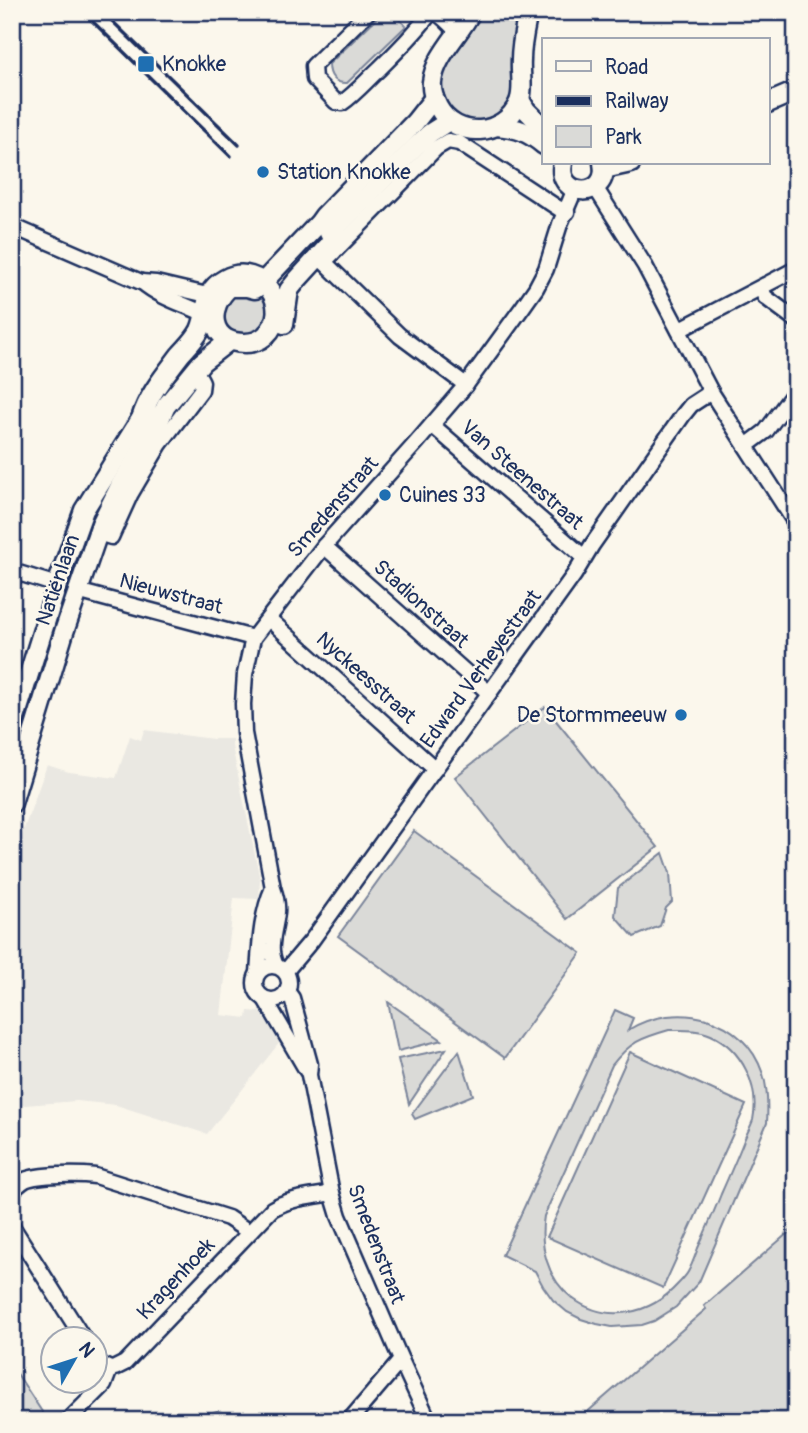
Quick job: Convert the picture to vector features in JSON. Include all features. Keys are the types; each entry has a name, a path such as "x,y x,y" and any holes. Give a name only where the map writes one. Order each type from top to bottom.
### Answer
{"main road":[{"path":"470,14 436,68 432,84 434,98 449,121 457,127 483,131 496,126 514,112 520,100 521,51 528,12"},
{"path":"770,102 796,91"},
{"name":"Natiënlaan","path":"12,728 57,585 84,510 149,421 212,320 219,299 230,287 255,289 280,284 328,233 330,222 434,98"},
{"path":"520,100 542,126"},
{"path":"770,115 796,103"},
{"name":"Natiënlaan","path":"149,421 222,357 250,353 274,342 284,326 286,303 269,286 261,272 304,228 330,222 430,133 449,121"},
{"path":"496,126 527,132 542,143"},
{"path":"561,164 568,185 582,191 595,187 602,179 604,166 622,164"},
{"name":"Natiënlaan","path":"212,320 208,295 215,286 230,277 269,286 321,259 329,245 330,222"},
{"path":"212,320 229,341 258,341 275,320 276,313 269,286"},
{"name":"Natiënlaan","path":"12,803 77,591 98,533 149,421 202,362 229,341"}],"street":[{"path":"368,12 313,66 314,79 337,102 346,100 437,14 470,14"},
{"path":"437,14 459,33"},
{"path":"466,384 400,336 321,259 436,148 447,141 459,143 566,212"},
{"path":"595,187 632,244 711,392 794,517"},
{"name":"Smedenstraat","path":"253,638 324,546 466,384 536,288 546,269 575,189"},
{"path":"12,226 141,282 154,293 196,309 212,320"},
{"path":"679,330 796,269"},
{"path":"141,282 208,295"},
{"path":"761,288 765,297 796,320"},
{"path":"98,533 111,537 130,495 160,444 201,390 200,378"},
{"path":"746,446 766,431 796,390"},
{"name":"Edward Verheyestraat","path":"280,969 312,940 574,575 683,415 691,405 711,392"},
{"name":"Van Steenestraat","path":"432,425 584,557"},
{"name":"Stadionstraat","path":"324,546 489,693"},
{"path":"12,571 57,585"},
{"name":"Nieuwstraat","path":"77,591 253,638"},
{"name":"Nyckeesstraat","path":"270,619 435,769"},
{"path":"253,638 244,684 244,733 273,888 278,901 272,953 289,981 284,995 275,1000 265,999 255,989 254,980 266,967 280,969"},
{"path":"258,973 260,942 268,899 273,888"},
{"name":"Smedenstraat","path":"287,991 292,998 310,1064 309,1075 339,1216 429,1421"},
{"name":"Smedenstraat","path":"265,999 309,1075"},
{"path":"12,1191 22,1182 33,1178 94,1176 228,1218 249,1232"},
{"name":"Kragenhoek","path":"68,1421 104,1385 110,1368 125,1363 279,1204 332,1193"},
{"path":"12,1226 74,1324"},
{"path":"349,1421 401,1360"}],"shaded area":[{"path":"144,730 232,739 260,879 259,899 234,898 221,1015 247,1018 248,1011 264,1012 280,1042 207,1134 116,1105 77,1101 12,1106 12,862 47,765 69,772 116,778 130,736 141,740"}],"green space":[{"path":"383,12 392,12 406,26 347,83 336,81 330,72 329,64"},
{"path":"481,12 525,12 512,104 495,120 472,123 459,118 450,110 442,91 441,80 445,69"},
{"path":"261,288 271,305 264,329 244,338 222,327 221,305 230,295"},
{"path":"545,707 658,847 567,919 455,777"},
{"path":"414,831 581,953 505,1058 338,936"},
{"path":"663,853 670,873 672,902 666,908 660,926 634,937 615,916 618,888"},
{"path":"388,1002 442,1040 398,1051"},
{"path":"615,1010 633,1018 628,1030 647,1021 687,1015 707,1019 741,1038 754,1054 763,1074 767,1123 699,1282 676,1307 642,1325 612,1327 597,1324 567,1312 553,1300 535,1271 502,1255","holes":["669,1030 706,1033 732,1050 740,1059 751,1082 754,1095 753,1120 684,1277 667,1295 641,1309 614,1313 599,1311 572,1298 556,1281 544,1250 544,1216 612,1065 637,1042"]},
{"path":"446,1049 409,1104 398,1059"},
{"path":"459,1051 473,1095 415,1119 412,1114"},
{"path":"630,1052 746,1105 663,1288 547,1237"},
{"path":"796,1226 796,1421 577,1421 706,1309 704,1306"},
{"path":"12,1366 48,1421 12,1421"}],"railway":[{"path":"83,12 230,156"},
{"path":"103,12 239,145"}],"place":[{"name":"Knokke","path":"146,64"},
{"name":"Station Knokke","path":"263,172"},
{"name":"Cuines 33","path":"385,495"},
{"name":"De Stormmeeuw","path":"681,715"}]}
